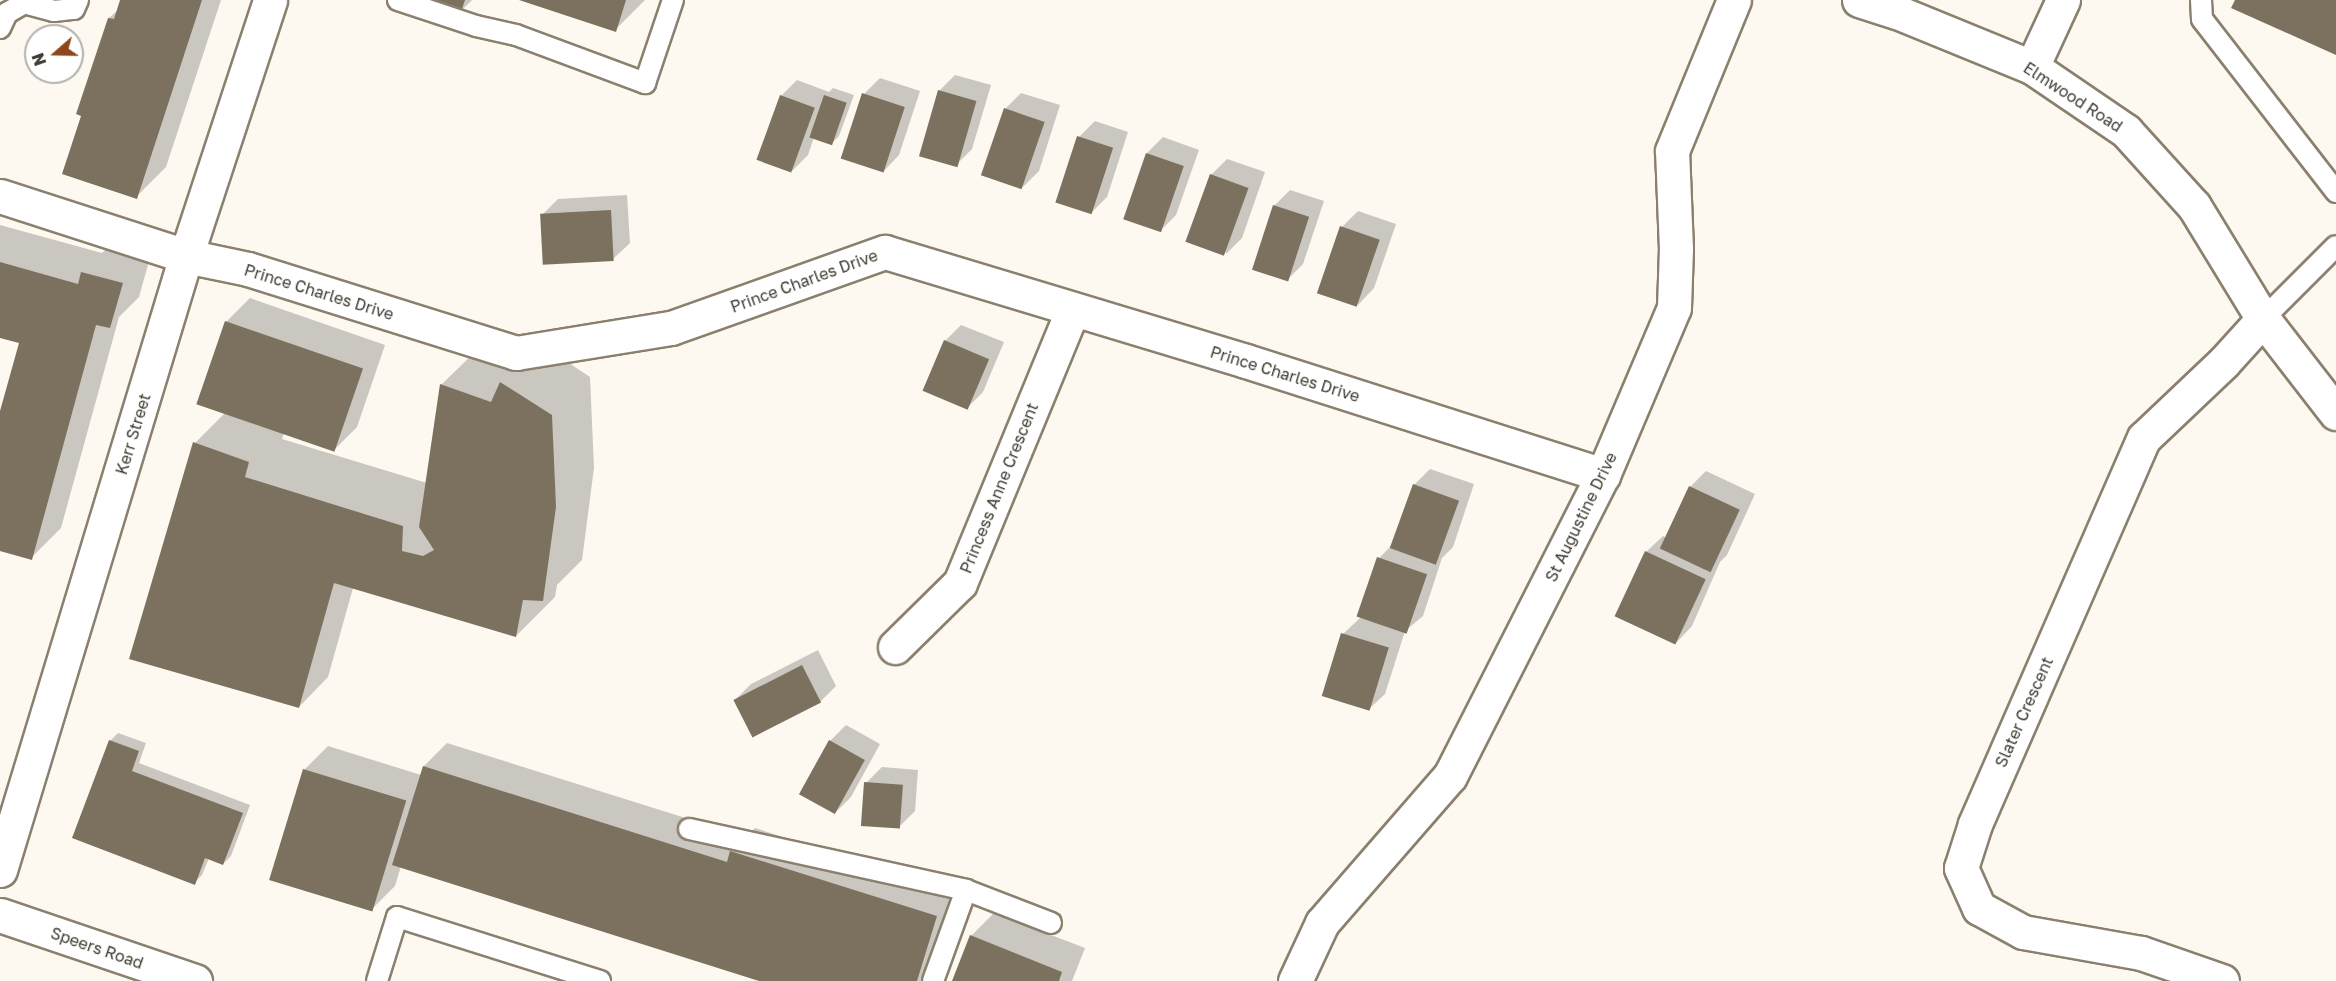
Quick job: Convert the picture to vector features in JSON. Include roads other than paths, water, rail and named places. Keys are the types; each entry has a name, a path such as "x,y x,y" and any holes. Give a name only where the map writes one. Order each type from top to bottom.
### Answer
{"street":[{"name":"Kerr Street","path":"0,870 186,256 270,0"},
{"name":"St Augustine Drive","path":"1296,981 1322,923 1450,776 1603,475 1674,308 1676,249 1672,151 1734,0"},
{"name":"Elmwood Road","path":"1859,0 1897,12 2032,67 2126,131 2194,206 2264,319 2336,413"},
{"path":"2032,67 2063,0"},
{"name":"Prince Charles Drive","path":"0,196 186,256 248,269 516,353 671,328 885,252 1603,475"},
{"name":"Princess Anne Crescent","path":"895,647 960,583 1072,309"},
{"name":"Slater Crescent","path":"2222,981 2140,953 2022,932 1979,908 1961,868 1976,824 2144,438 2218,368 2264,319"},
{"name":"Speers Road","path":"0,915 195,981"}],"lane":[{"path":"0,28 8,13 24,3 54,11 74,9 78,0"},
{"path":"398,0 476,27 516,34 645,83 673,0"},
{"path":"2201,0 2202,19 2336,192"},
{"path":"2264,319 2336,246"},
{"path":"689,829 966,890 1051,923"},
{"path":"933,981 966,890"},
{"path":"377,981 397,916 600,981"}]}
